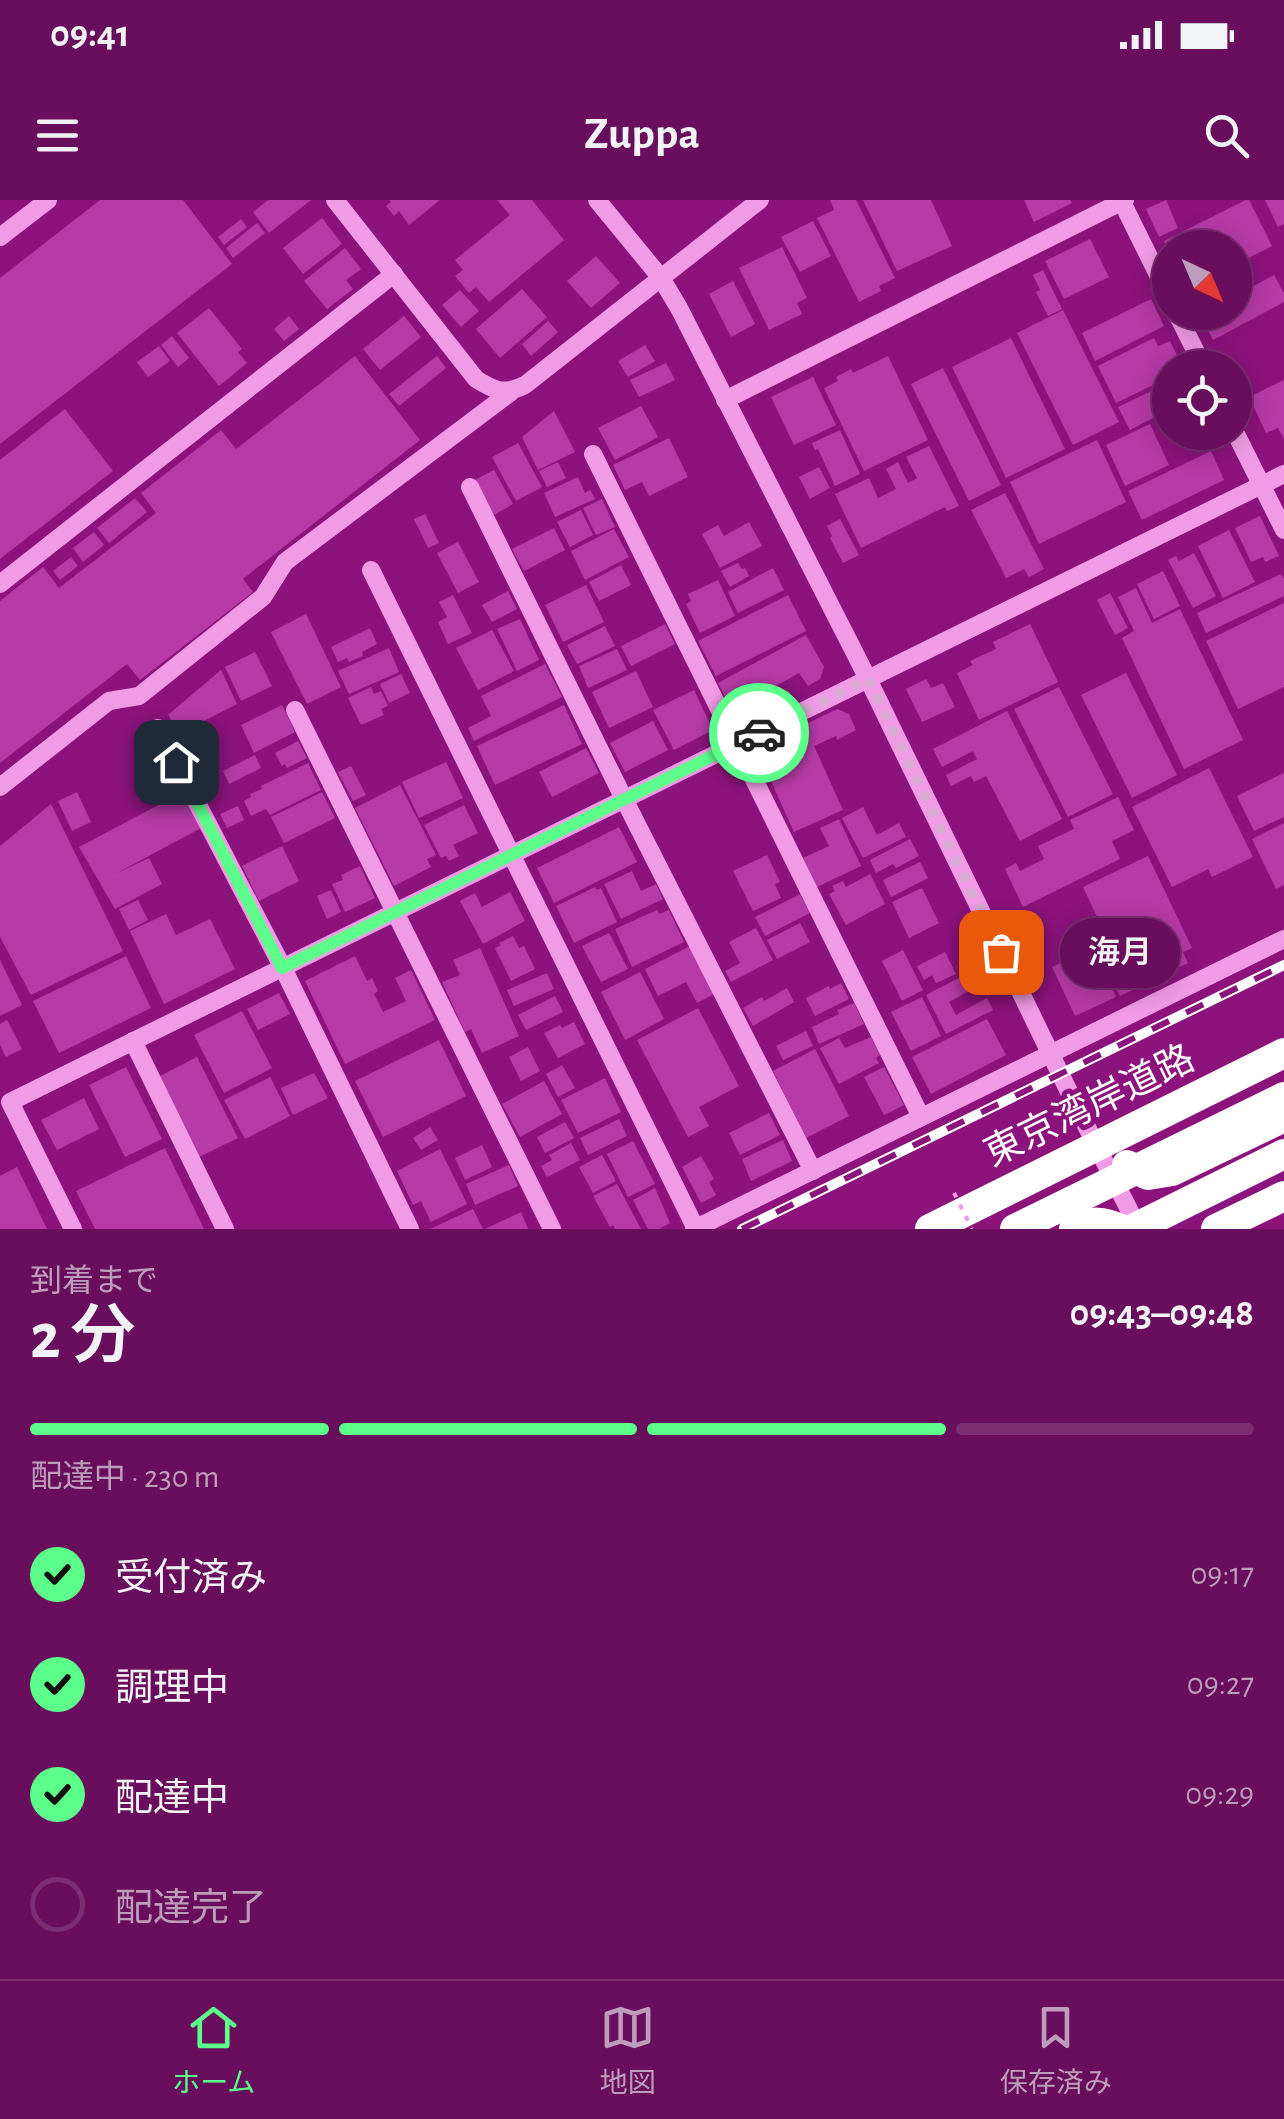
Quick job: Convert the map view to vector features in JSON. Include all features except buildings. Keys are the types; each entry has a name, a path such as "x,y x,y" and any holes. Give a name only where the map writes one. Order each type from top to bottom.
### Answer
{"highway":[{"name":"東京湾岸道路","path":"930,1229 1284,1053"},
{"path":"1015,1229 1284,1096"},
{"path":"1097,1146 1148,1175 1172,1171 1284,1117"},
{"path":"1136,1229 1284,1154"},
{"path":"1216,1229 1284,1196"},
{"path":"1074,1229 1100,1220 1121,1229"}],"street":[{"path":"0,237 48,200"},
{"path":"335,200 476,379 511,392"},
{"path":"598,200 661,278 680,308 868,679 1136,1229"},
{"path":"0,788 109,701 139,696 263,598 285,562 525,385 760,200"},
{"path":"725,400 1124,201 1152,261"},
{"path":"0,584 394,274"},
{"path":"1244,450 1284,530"},
{"path":"593,454 922,1117"},
{"path":"73,1229 10,1102 1284,474"},
{"path":"470,488 813,1170"},
{"path":"372,570 695,1229 1284,940"},
{"path":"295,710 552,1229"},
{"path":"158,728 410,1229"},
{"path":"133,1041 225,1229"}],"path":[{"path":"954,1193 972,1229"}],"railway":[{"path":"742,1229 1284,965"}],"way so far":[{"path":"759,733 868,679 1001,952"}],"place":[{"name":"海月","path":"1001,952"}],"route":[{"path":"176,762 282,968 759,733"}]}
